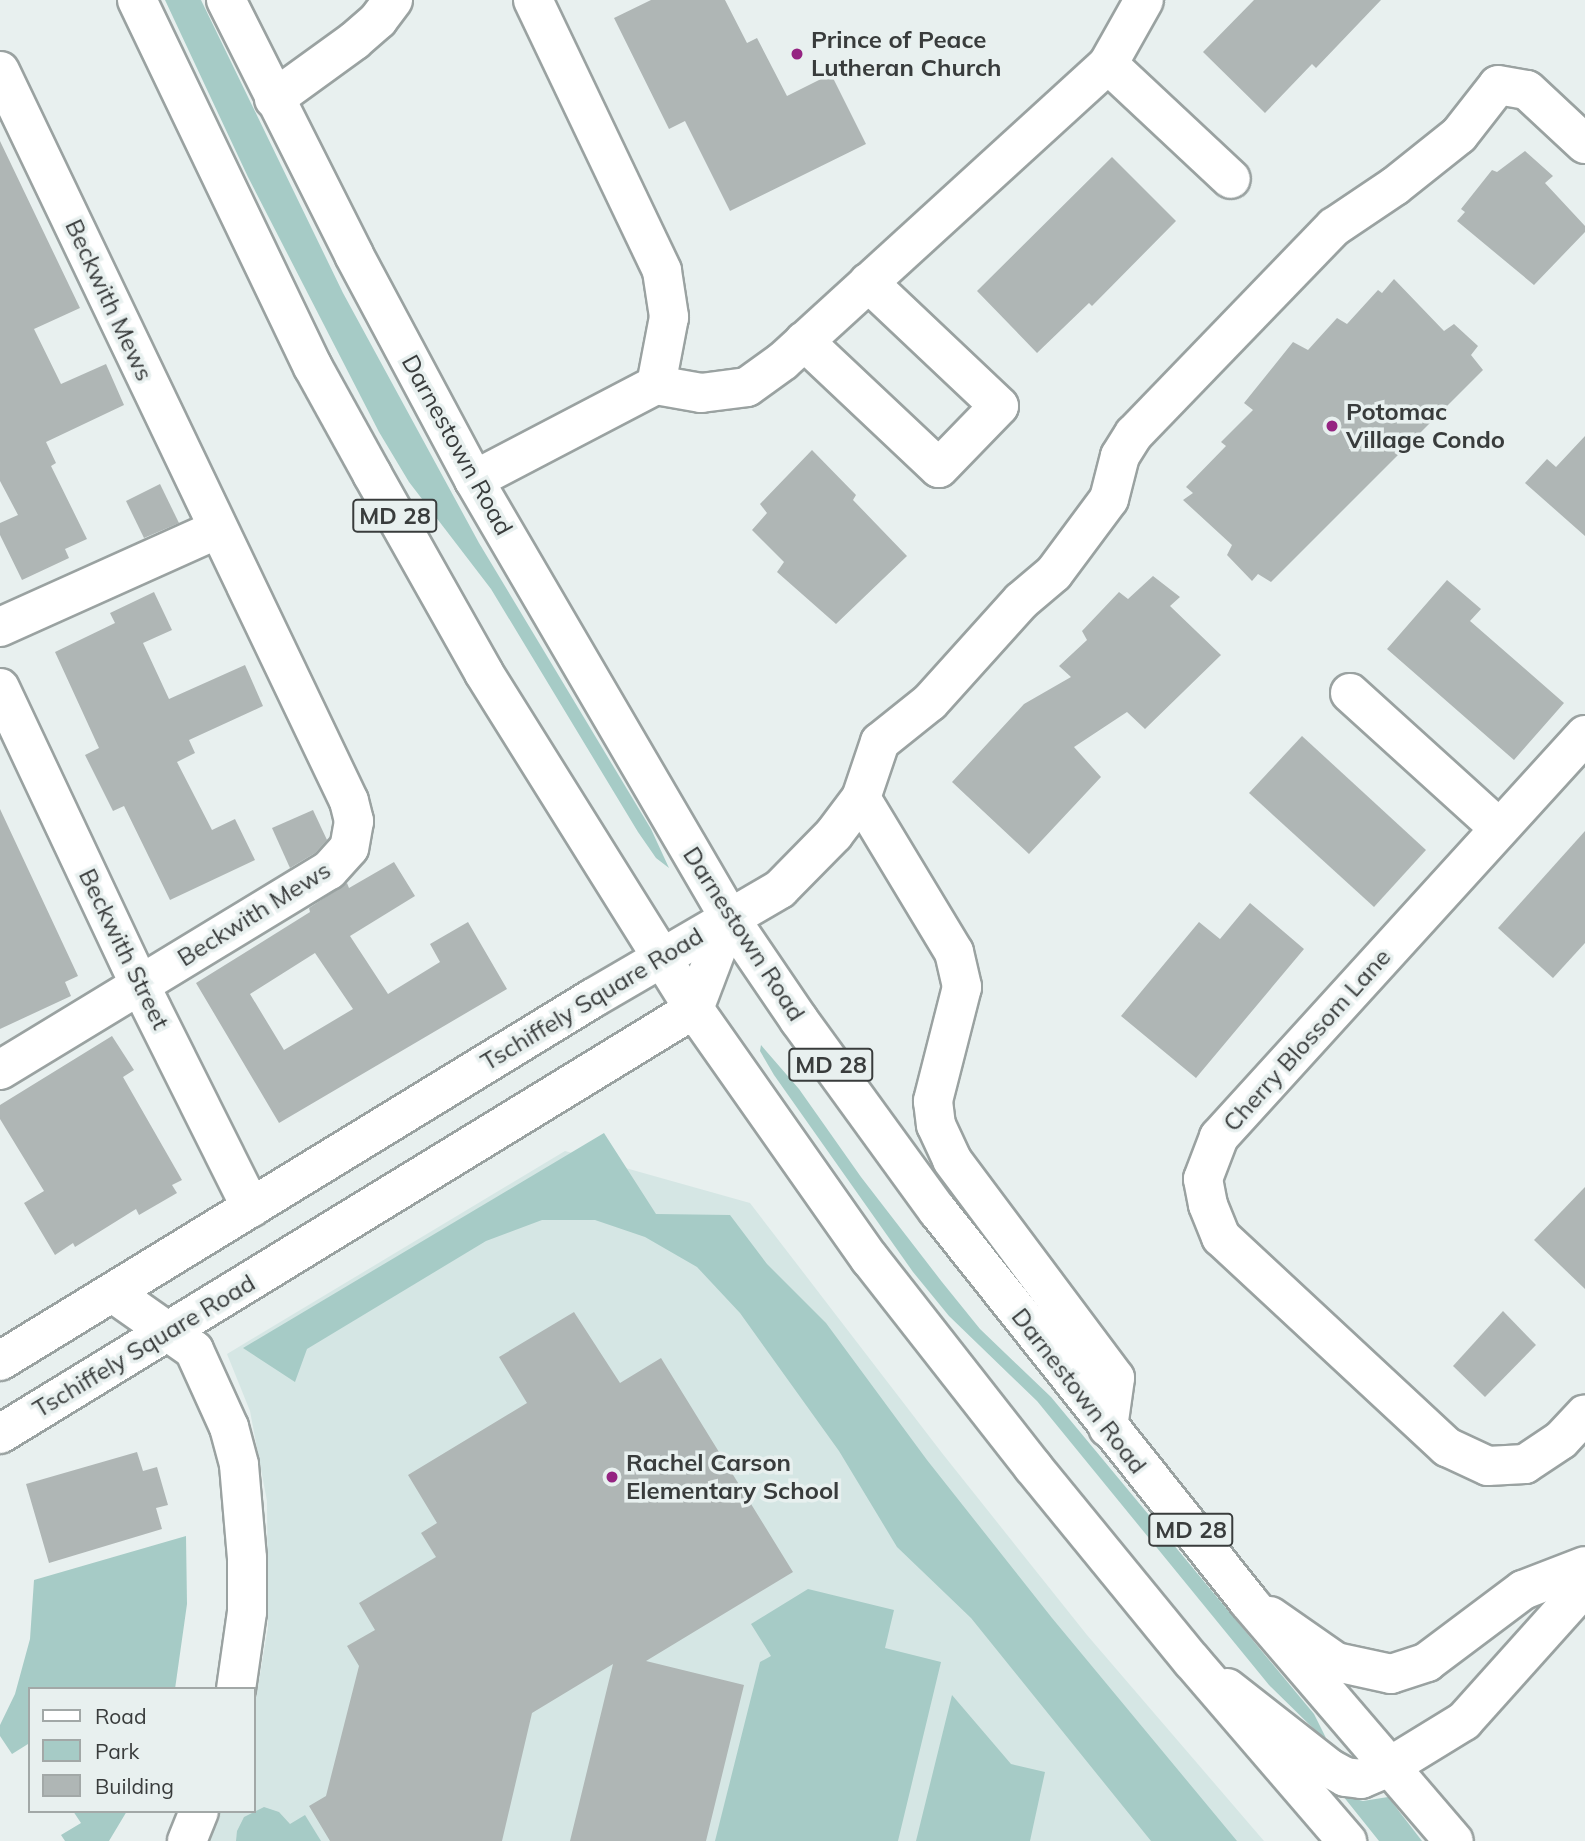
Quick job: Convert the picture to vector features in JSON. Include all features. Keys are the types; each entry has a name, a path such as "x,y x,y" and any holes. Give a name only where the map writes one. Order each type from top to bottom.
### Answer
{"street":[{"name":"MD 28","path":"137,0 320,379 484,673 694,1009 870,1259 1033,1467 1192,1661 1347,1841"},
{"name":"Darnestown Road","path":"226,0 274,99 474,480 729,916 799,1020 938,1211 1108,1428 1248,1601 1454,1841"},
{"path":"274,99 354,41 378,20 393,0"},
{"path":"533,0 662,271 669,317 656,385"},
{"path":"474,480 656,385 701,393 747,387 804,341 1108,64 1144,0"},
{"path":"1108,64 1231,179"},
{"name":"Beckwith Mews","path":"0,71 349,801 354,821 353,835 341,859 329,870 0,1070"},
{"path":"729,916 780,889 834,834 861,799 880,742 930,702 1021,601 1054,573 1109,499 1120,456 1134,434 1334,227 1395,186 1459,135 1498,85 1527,90 1585,144"},
{"path":"804,341 939,468 999,406 868,282"},
{"path":"0,627 218,529"},
{"name":"Beckwith Street","path":"0,688 140,985 251,1208"},
{"path":"1350,693 1499,828"},
{"name":"Cherry Blossom Lane","path":"1585,735 1219,1137 1203,1179 1208,1205 1222,1237 1447,1447 1488,1466 1525,1464 1561,1440 1585,1414"},
{"path":"861,799 954,952 960,975 962,987 933,1101 936,1125 952,1160 1115,1378 1108,1428"},
{"name":"Tschiffely Square Road","path":"0,1361 729,916"},
{"name":"Tschiffely Square Road","path":"0,1434 694,1009 729,916"},
{"path":"113,1293 194,1350 206,1371 229,1427 239,1465 246,1527 247,1598 236,1687"},
{"path":"1248,1601 1336,1662 1391,1674 1427,1662 1523,1590 1585,1566"},
{"path":"1192,1661 1329,1768 1345,1777 1362,1779 1390,1767 1464,1721 1585,1586"},
{"path":"187,1841 198,1813"}],"shaded area":[{"name":"Rachel Carson Elementary School","path":"565,1151 750,1203 942,1453 1087,1635 1264,1841 205,1841 219,1813 256,1813 256,1698 268,1627 267,1501 250,1411 227,1354"}],"green space":[{"path":"165,0 201,0 343,293 479,543 651,829 669,868 656,858 638,832 491,589 409,482 379,432 248,177"},
{"path":"761,1045 799,1089 861,1177 980,1329 1051,1397 1314,1714 1326,1738 1269,1685 1037,1401 949,1316 913,1272 774,1075 760,1051"},
{"path":"604,1133 656,1214 730,1215 767,1264 826,1323 927,1460 1052,1618 1237,1841 1151,1841 971,1618 897,1547 839,1451 740,1313 697,1267 645,1237 595,1220 542,1220 486,1241 307,1349 295,1382 243,1348"},
{"path":"186,1536 187,1604 175,1687 28,1687 28,1744 12,1754 0,1736 0,1725 15,1694 30,1639 34,1580"},
{"path":"808,1589 894,1610 885,1648 941,1662 898,1841 715,1841 760,1662 771,1656 751,1624"},
{"path":"952,1695 1011,1764 1045,1772 1030,1841 916,1841"},
{"path":"1335,1786 1348,1797 1363,1801 1388,1797 1422,1841 1379,1841"},
{"path":"264,1807 279,1812 290,1824 305,1815 321,1841 236,1841 237,1831 244,1817"},
{"path":"74,1813 126,1813 109,1841 65,1841 61,1835 81,1823"}],"building":[{"name":"Prince of Peace Lutheran Church","path":"651,0 725,0 747,43 757,38 787,96 831,74 866,144 730,211 685,121 669,129 614,18"},
{"path":"1254,0 1381,0 1316,68 1312,64 1265,113 1203,52"},
{"path":"0,141 80,308 34,329 61,384 106,364 124,405 46,442 56,463 51,466 87,539 65,549 69,558 22,580 0,535 0,523 18,515 0,481"},
{"path":"1525,151 1553,176 1545,183 1585,226 1585,232 1534,285 1457,221 1465,212 1461,209 1492,170 1497,172"},
{"path":"1112,157 1176,221 1092,306 1089,303 1037,353 977,291"},
{"name":"Potomac Village Condo","path":"1394,279 1444,331 1454,324 1478,346 1471,355 1483,370 1271,582 1258,574 1252,581 1227,555 1232,545 1183,500 1193,493 1186,487 1226,446 1221,442 1253,410 1244,403 1293,342 1308,350 1337,318 1347,324 1378,290 1382,293"},
{"path":"1585,436 1585,536 1525,483 1547,459 1556,467"},
{"path":"812,450 856,495 853,500 907,556 836,624 777,572 784,562 752,530 767,513 760,504"},
{"path":"160,484 179,523 144,538 126,501"},
{"path":"1153,576 1180,597 1170,606 1221,655 1145,729 1127,712 1074,747 1101,777 1029,854 952,782 1024,704 1071,677 1059,666 1087,640 1082,631 1119,592 1128,599"},
{"path":"1447,580 1481,609 1470,621 1564,703 1514,760 1387,649"},
{"path":"154,592 172,630 143,643 169,699 245,665 263,706 189,740 195,753 177,762 212,830 235,819 255,860 170,900 124,806 113,811 85,755 99,748 55,652 115,623 110,613"},
{"path":"1302,736 1426,850 1374,907 1249,793"},
{"path":"0,809 78,976 65,982 71,996 0,1029"},
{"path":"313,810 327,840 315,853 290,868 272,828"},
{"path":"1585,831 1585,943 1553,978 1498,928"},
{"path":"394,862 415,896 350,936 388,994 440,962 430,944 468,922 507,989 279,1123 196,983 310,912 309,908 347,883 349,888","holes":["315,953 353,1009 284,1050 250,994"]},
{"path":"1250,903 1304,949 1196,1078 1121,1016 1199,922 1220,939"},
{"path":"112,1036 134,1070 123,1077 182,1180 172,1185 177,1193 139,1215 136,1209 75,1247 73,1243 55,1255 24,1203 44,1191 0,1119 0,1105"},
{"path":"1585,1187 1585,1289 1534,1240"},
{"path":"1503,1311 1536,1345 1485,1397 1453,1366"},
{"name":"Rachel Carson Elementary School","path":"574,1312 620,1383 661,1358 793,1572 646,1661 744,1685 706,1841 570,1841 613,1664 532,1713 502,1841 330,1841 309,1806 326,1796 359,1666 347,1646 375,1630 359,1603 436,1557 421,1533 437,1523 408,1475 527,1403 499,1357"},
{"path":"137,1452 143,1471 157,1467 168,1505 156,1508 162,1529 49,1563 26,1484"}],"place":[{"name":"Prince of Peace Lutheran Church","path":"797,54"},
{"name":"Potomac Village Condo","path":"1332,426"},
{"name":"Rachel Carson Elementary School","path":"612,1477"}]}
